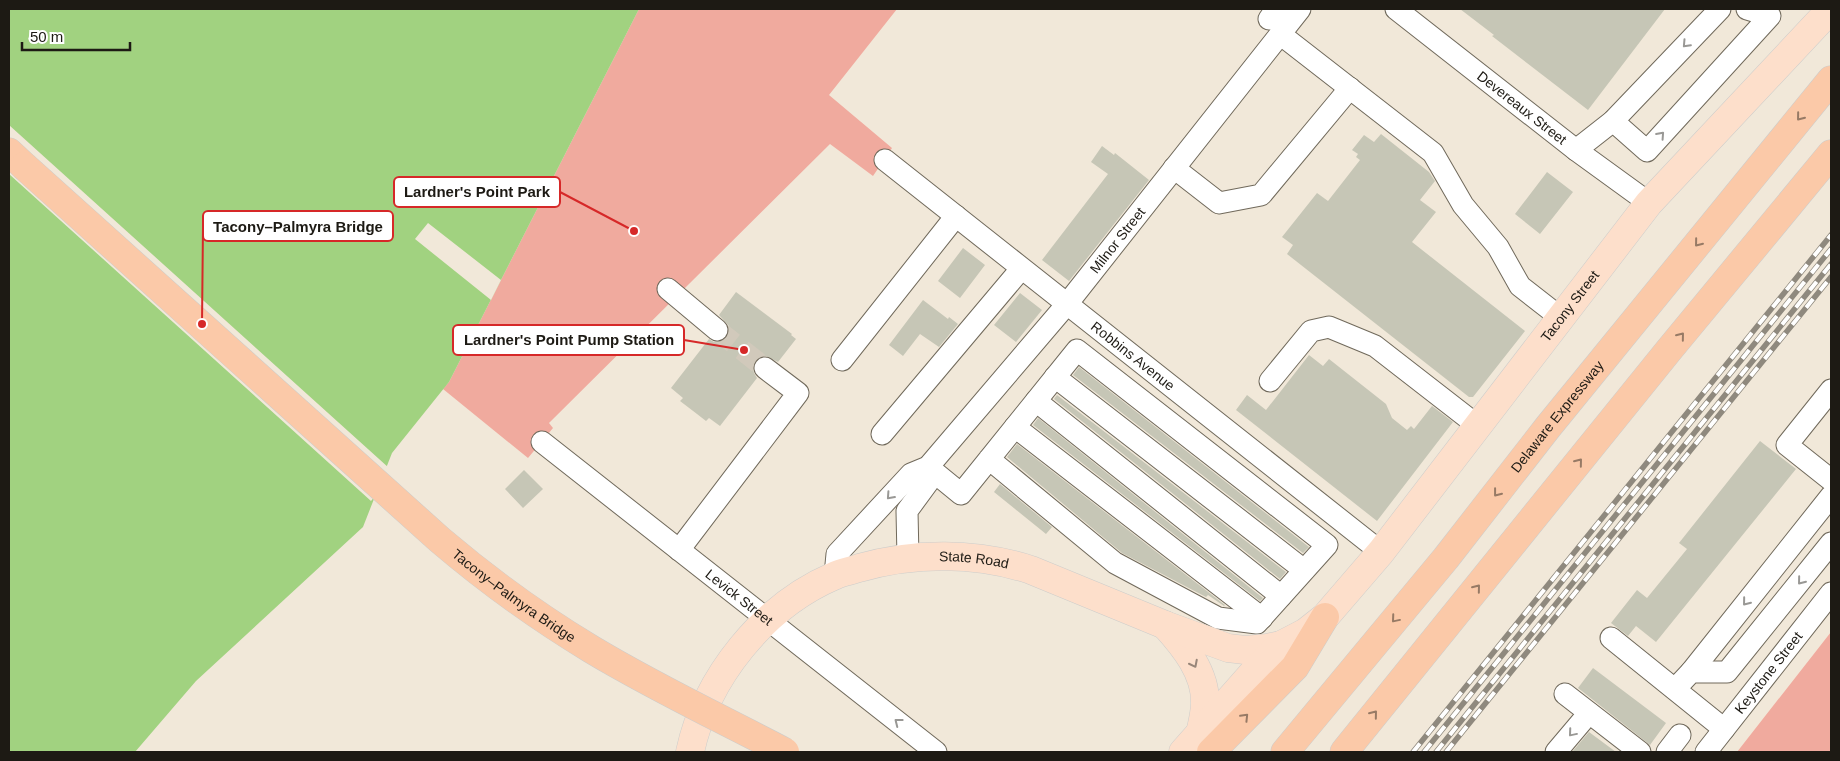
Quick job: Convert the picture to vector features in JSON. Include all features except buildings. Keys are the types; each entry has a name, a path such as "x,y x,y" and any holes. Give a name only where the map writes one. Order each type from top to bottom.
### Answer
{"highway":[{"name":"Delaware Expressway","path":"1285,752 1446,558 1548,427 1831,80"},
{"name":"Tacony–Palmyra Bridge","path":"9,152 440,540 482,575 591,649 638,676 785,752"},
{"path":"1344,752 1669,350 1831,154"},
{"path":"1198,746 1295,667 1325,617"}],"main road":[{"name":"Tacony Street","path":"1325,617 1381,552 1649,203 1831,9"},
{"name":"State Road","path":"690,752 701,718 722,675 740,648 768,620 794,599 835,575 879,563 908,558 963,557 1011,564 1031,570 1165,626 1228,648 1251,650 1281,645 1306,632 1325,617"},
{"path":"1165,626 1183,645 1201,679 1205,692 1198,746"},
{"path":"1198,746 1259,666 1281,645"}],"street":[{"name":"Milnor Street","path":"835,575 838,554 910,474 928,467 1067,304 1174,168 1275,20 1300,9"},
{"name":"Devereaux Street","path":"1396,9 1576,150 1649,203"},
{"path":"1576,150 1613,122 1720,9"},
{"path":"1613,122 1647,151 1770,16 1747,9"},
{"path":"1275,20 1350,88 1433,153 1463,205 1498,247 1520,286 1561,318"},
{"path":"1174,168 1219,203 1261,195 1350,88"},
{"name":"Robbins Avenue","path":"885,160 1381,552"},
{"path":"842,360 956,216"},
{"path":"882,434 1021,269"},
{"path":"668,289 717,330"},
{"path":"1270,381 1311,331 1329,327 1375,346 1478,426"},
{"path":"928,467 961,494 989,459 1036,401 1055,377 1077,350 1327,545 1256,623 1218,618 1115,563 989,459"},
{"path":"679,550 798,393 765,368"},
{"path":"1055,377 1304,570"},
{"path":"1831,390 1787,445 1831,480"},
{"path":"1036,401 1281,596"},
{"path":"1015,427 1262,618"},
{"name":"Levick Street","path":"542,442 936,752"},
{"name":"Milnor Street","path":"908,558 907,512 929,481 928,467"},
{"path":"1675,689 1831,496"},
{"path":"1690,672 1727,672 1831,543"},
{"name":"Keystone Street","path":"1706,752 1831,593"},
{"path":"1611,638 1724,729"},
{"path":"1565,694 1640,752"},
{"path":"1556,752 1589,713"},
{"path":"1667,752 1680,735"}],"shaded area":[{"path":"9,9 639,9 449,382 392,453 363,527 196,681 135,752 9,752"},
{"path":"639,9 897,9 829,95 892,148 873,176 830,144 549,423 553,428 528,458 443,389 449,382"},
{"path":"1831,632 1831,752 1737,752"}],"pier":[{"path":"9,125 389,468 380,490 371,501 9,174"},
{"path":"428,223 501,280 491,300 415,239"}],"tunnel":[{"path":"717,330 765,368"}],"railway":[{"path":"1413,752 1831,235"},
{"path":"1424,752 1831,249"},
{"path":"1436,752 1831,264"},
{"path":"1446,752 1831,277"}],"place":[{"name":"Lardner's Point Park","path":"634,231"},
{"name":"Tacony–Palmyra Bridge","path":"202,324"},
{"name":"Lardner's Point Pump Station","path":"744,350"}]}
